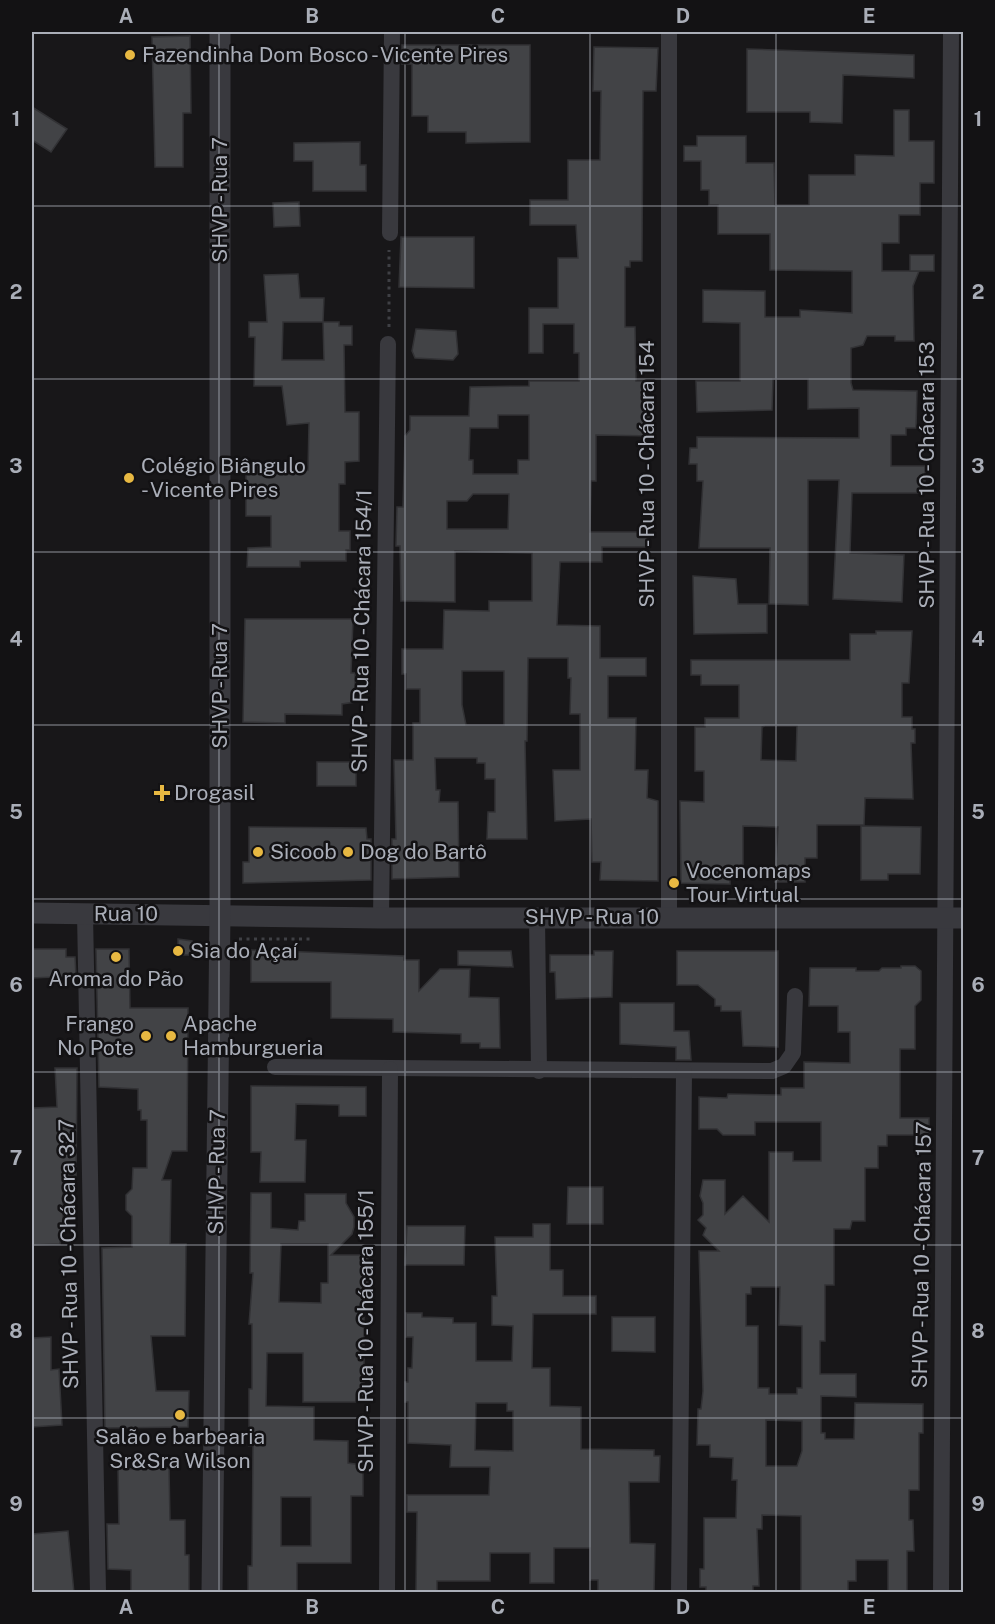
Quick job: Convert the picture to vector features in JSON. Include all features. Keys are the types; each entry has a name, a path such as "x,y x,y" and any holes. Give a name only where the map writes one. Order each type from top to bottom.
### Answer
{"street":[{"name":"SHVP - Rua 7","path":"212,1593 220,914 220,32"},
{"path":"390,233 392,32"},
{"name":"SHVP - Rua 10 - Chácara 154","path":"669,32 669,917"},
{"name":"SHVP - Rua 10 - Chácara 153","path":"951,32 955,918"},
{"name":"SHVP - Rua 10 - Chácara 154/1","path":"381,918 388,344"},
{"name":"Rua 10","path":"32,913 220,914"},
{"name":"SHVP - Rua 10 - Chácara 327","path":"85,914 98,1593"},
{"name":"SHVP - Rua 10","path":"220,914 381,918 955,918"},
{"path":"537,918 539,1071"},
{"name":"SHVP - Rua 10 - Chácara 157","path":"941,1593 955,918"},
{"path":"275,1067 539,1071 772,1071 784,1066 793,1053 795,996"},
{"name":"SHVP - Rua 10 - Chácara 155/1","path":"387,1593 390,1069"},
{"path":"679,1593 684,1071"}],"path":[{"path":"388,344 390,233"}],"building":[{"path":"190,36 191,113 183,113 183,167 155,167 152,37"},
{"path":"402,45 530,45 530,142 466,143 466,132 428,132 428,116 412,116 412,64 402,64"},
{"path":"594,47 658,48 656,91 643,91 642,261 630,261 630,267 625,267 625,327 635,327 636,381 642,381 642,408 654,408 654,436 596,435 596,481 591,481 590,532 648,532 648,547 602,547 602,562 560,562 557,625 600,626 600,658 646,658 646,676 608,676 608,718 636,718 635,770 648,770 647,798 658,801 658,881 600,880 601,862 592,862 591,819 555,821 553,770 580,770 580,714 570,714 571,678 568,678 568,658 528,658 527,741 525,741 527,839 487,839 488,812 495,812 495,779 485,779 485,763 477,763 477,758 435,758 436,790 440,790 439,802 458,802 459,877 392,879 392,839 396,839 394,760 413,760 413,723 420,723 420,689 406,689 406,674 402,674 402,649 443,649 444,610 489,611 489,601 532,601 532,553 455,551 455,602 401,601 400,546 396,546 397,507 403,507 405,436 410,430 410,416 469,416 470,387 529,386 529,381 579,381 579,353 574,353 574,324 543,324 543,353 529,353 529,308 558,308 558,258 578,258 576,225 530,225 530,200 568,200 568,160 600,160 601,91 593,91","holes":["498,415 529,415 529,460 518,460 518,474 473,474 473,460 469,460 470,428 498,428","473,494 509,494 508,529 447,529 447,501 467,501","462,671 504,671 504,725 466,725 462,705"]},
{"path":"747,49 914,55 914,78 843,75 842,123 810,122 810,112 747,112"},
{"path":"32,107 67,129 51,152 32,140"},
{"path":"894,110 909,110 909,141 934,141 934,183 920,183 920,215 899,215 899,243 882,243 882,271 919,271 913,286 914,341 895,341 895,336 867,336 863,345 851,348 851,383 853,390 917,391 916,428 906,428 906,435 891,435 891,466 925,466 925,488 921,488 921,493 852,493 850,553 904,555 902,602 833,599 839,480 808,480 808,605 769,604 770,548 699,548 703,481 697,481 697,464 689,464 690,448 697,448 697,437 859,438 859,408 808,409 808,379 773,379 772,410 697,412 696,381 740,381 740,323 703,322 703,290 765,291 765,317 800,317 800,310 852,313 852,271 770,270 770,234 718,234 718,205 709,205 709,190 701,190 701,161 684,161 684,146 697,146 697,136 746,136 746,163 774,163 775,205 809,205 809,175 855,175 855,155 894,156"},
{"path":"360,142 360,165 366,165 366,191 313,191 313,161 294,161 294,143"},
{"path":"299,202 300,226 274,227 273,203"},
{"path":"401,237 474,237 474,288 399,287"},
{"path":"910,255 934,255 934,271 910,271"},
{"path":"298,274 300,298 324,298 323,322 339,322 339,326 352,326 352,345 344,345 345,412 359,412 359,461 345,462 345,484 339,484 339,531 350,531 350,550 346,550 346,561 300,561 300,567 247,567 248,548 271,547 271,516 246,516 246,464 278,463 278,469 308,470 309,423 287,425 282,386 254,386 255,337 249,337 249,322 267,322 264,275","holes":["283,322 323,322 324,360 282,360"]},
{"path":"416,329 456,331 458,354 453,360 415,358 412,351"},
{"path":"693,576 736,579 738,604 767,604 767,633 694,634"},
{"path":"245,619 353,619 351,673 355,673 355,702 342,704 342,715 285,714 285,723 243,722"},
{"path":"876,631 912,631 909,683 902,683 902,717 912,717 912,729 915,729 915,743 911,743 913,799 865,798 864,825 817,825 817,858 805,858 805,882 775,882 778,827 743,826 743,868 730,868 730,884 681,883 680,801 704,802 704,771 695,771 695,727 705,727 705,718 739,718 739,685 701,685 701,675 691,675 691,660 850,660 850,634 876,634","holes":["797,726 796,761 761,760 762,727"]},
{"path":"317,762 356,762 356,786 317,786"},
{"path":"861,826 921,827 920,874 888,874 888,880 861,880"},
{"path":"249,827 366,828 367,839 371,839 371,880 243,883 243,862 249,862"},
{"path":"178,939 192,941 194,955 178,955"},
{"path":"32,949 66,949 66,957 75,957 76,976 32,978"},
{"path":"96,949 129,949 130,1008 188,1008 187,1151 172,1151 162,1180 171,1180 170,1244 186,1244 185,1336 151,1336 156,1391 189,1391 188,1427 105,1428 102,1248 132,1247 132,1216 126,1210 126,1195 132,1189 133,1168 147,1168 147,1120 141,1120 141,1110 138,1110 138,1089 99,1087"},
{"path":"251,950 404,956 404,960 419,960 419,991 440,969 470,969 469,997 499,998 500,1048 480,1048 480,1043 461,1043 461,1034 393,1032 393,1019 331,1018 331,982 251,982"},
{"path":"458,951 511,951 513,967 458,965"},
{"path":"594,951 613,951 612,997 556,999 555,972 550,972 550,955 594,955"},
{"path":"677,951 778,951 778,1047 743,1046 741,1011 721,1011 721,1006 715,1006 715,999 698,985 677,985"},
{"path":"901,966 915,966 921,971 921,1000 915,1006 915,1049 900,1049 900,1118 929,1118 929,1135 887,1135 887,1146 878,1146 878,1168 865,1168 865,1221 852,1221 850,1229 834,1229 834,1285 825,1285 825,1341 820,1341 820,1374 856,1374 856,1397 821,1396 821,1433 825,1433 825,1439 854,1439 855,1403 923,1404 923,1433 919,1433 919,1490 909,1490 909,1520 913,1520 914,1551 907,1551 907,1592 888,1592 888,1560 856,1560 856,1581 848,1581 848,1591 801,1591 801,1516 762,1515 762,1529 757,1529 759,1586 753,1586 753,1593 706,1593 706,1587 700,1587 700,1569 704,1569 704,1518 736,1518 737,1480 732,1480 733,1458 710,1457 710,1445 697,1445 698,1409 701,1409 703,1391 699,1251 719,1251 703,1235 706,1228 698,1220 703,1215 703,1203 700,1196 703,1180 725,1180 725,1214 743,1196 769,1222 769,1152 793,1152 793,1161 821,1161 821,1122 755,1122 755,1135 723,1135 717,1129 699,1129 699,1097 727,1098 728,1094 781,1095 781,1088 804,1088 804,1062 850,1063 850,1032 838,1032 838,1006 809,1006 810,968 856,968 856,971 879,971 882,968 901,968","holes":["751,1287 780,1287 779,1325 802,1326 802,1388 797,1388 797,1394 769,1394 769,1388 758,1388 758,1326 746,1326 746,1294 751,1294","766,1420 802,1421 802,1451 797,1466 766,1466"]},
{"path":"620,1003 674,1003 674,1031 689,1031 691,1060 676,1060 676,1047 620,1044"},
{"path":"55,1068 77,1068 76,1185 63,1185 63,1235 60,1236 60,1244 32,1245 32,1113 33,1108 57,1107"},
{"path":"251,1086 366,1087 366,1116 339,1116 339,1105 296,1104 295,1140 306,1140 305,1182 260,1182 261,1152 251,1152"},
{"path":"568,1187 603,1187 603,1224 567,1224"},
{"path":"251,1193 271,1193 271,1228 298,1230 299,1221 305,1221 305,1194 346,1194 346,1203 354,1217 354,1227 352,1234 331,1255 368,1255 368,1288 364,1288 364,1402 303,1402 303,1353 267,1353 266,1406 314,1407 314,1440 348,1441 348,1463 362,1465 363,1496 351,1496 351,1563 297,1563 297,1593 248,1593 248,1566 252,1566 253,1446 249,1446 252,1324 249,1324 253,1273 250,1273","holes":["281,1244 328,1244 328,1283 321,1283 321,1303 279,1302","281,1497 311,1497 311,1546 281,1546"]},
{"path":"533,1224 550,1224 550,1270 563,1270 563,1296 596,1296 596,1314 533,1314 532,1368 550,1368 550,1406 581,1407 581,1449 654,1450 654,1456 660,1456 659,1482 629,1482 630,1543 655,1544 654,1593 598,1593 598,1580 590,1580 590,1548 554,1548 554,1583 530,1583 530,1553 490,1553 490,1581 437,1581 437,1593 416,1593 417,1512 407,1512 407,1495 489,1495 490,1467 450,1467 451,1445 408,1443 408,1402 405,1402 405,1382 408,1382 408,1368 412,1368 413,1337 406,1337 406,1313 422,1313 422,1317 453,1318 453,1323 476,1323 476,1361 512,1361 513,1326 492,1325 492,1296 497,1296 495,1237 533,1237","holes":["476,1403 507,1403 507,1411 513,1411 513,1451 475,1450"]},
{"path":"407,1226 465,1226 464,1265 405,1265"},
{"path":"612,1317 655,1317 655,1352 612,1351"},
{"path":"51,1337 51,1370 59,1369 62,1425 32,1427 32,1338"},
{"path":"169,1468 170,1520 185,1520 185,1555 189,1555 189,1592 131,1593 131,1570 108,1569 107,1524 119,1524 118,1469"},
{"path":"68,1531 74,1593 32,1593 32,1534"}],"place":[{"name":"Fazendinha Dom Bosco - Vicente Pires","path":"130,55"},
{"name":"Colégio Biângulo - Vicente Pires","path":"129,478"},
{"name":"Drogasil","path":"162,793"},
{"name":"Sicoob","path":"258,852"},
{"name":"Dog do Bartô","path":"348,852"},
{"name":"Vocenomaps Tour Virtual","path":"674,883"},
{"name":"Sia do Açaí","path":"178,951"},
{"name":"Aroma do Pão","path":"116,957"},
{"name":"Frango No Pote","path":"146,1036"},
{"name":"Apache Hamburgueria","path":"171,1036"},
{"name":"Salão e barbearia Sr&Sra Wilson","path":"180,1415"}]}
